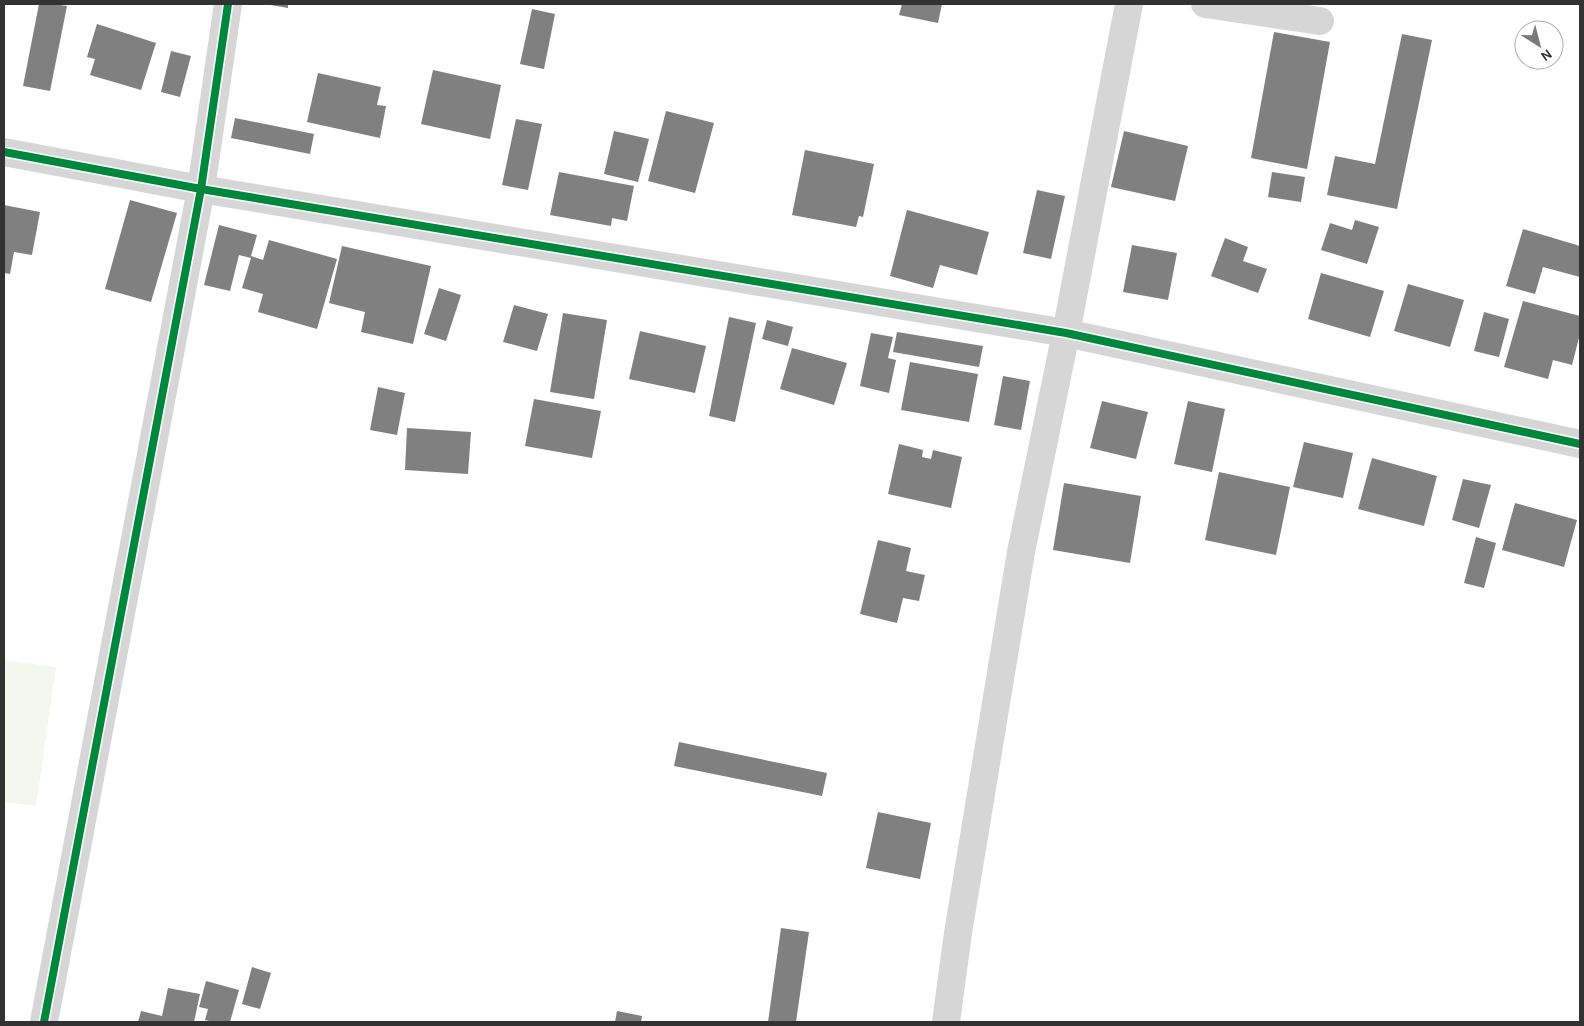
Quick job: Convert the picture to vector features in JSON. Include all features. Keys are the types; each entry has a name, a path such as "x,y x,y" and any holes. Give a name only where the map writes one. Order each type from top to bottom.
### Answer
{"street":[{"path":"44,1022 201,189 228,4"},
{"path":"946,1022 960,923 1021,552 1066,333 1128,4"},
{"path":"1205,4 1320,21"},
{"path":"4,152 201,189 1066,333 1580,444"}],"shaded area":[{"path":"4,660 56,667 36,806 4,802"}],"building":[{"path":"39,4 67,6 50,91 23,86"},
{"path":"265,4 288,4 288,8"},
{"path":"902,4 942,4 938,23 899,15"},
{"path":"532,9 555,14 544,69 520,64"},
{"path":"97,24 156,43 141,90 90,75 95,59 87,57"},
{"path":"1274,32 1330,42 1307,169 1251,158"},
{"path":"1402,34 1432,40 1397,209 1327,195 1335,156 1375,164"},
{"path":"171,51 191,56 180,97 161,92"},
{"path":"433,70 501,85 490,139 421,124"},
{"path":"318,73 381,87 377,105 386,106 380,138 307,122"},
{"path":"666,111 714,123 695,193 648,181"},
{"path":"235,118 314,134 310,154 231,138"},
{"path":"516,119 542,124 528,190 502,185"},
{"path":"614,131 649,139 638,182 604,174"},
{"path":"1124,131 1188,146 1175,201 1111,187"},
{"path":"805,150 874,164 863,217 859,216 856,227 792,215"},
{"path":"559,172 634,186 627,221 612,218 611,226 550,215"},
{"path":"1272,172 1305,177 1301,202 1268,197"},
{"path":"1037,190 1065,196 1051,259 1023,253"},
{"path":"130,200 177,213 151,302 105,289"},
{"path":"4,205 40,212 32,255 14,252 10,274 4,273"},
{"path":"907,210 989,232 977,275 940,265 933,288 890,276"},
{"path":"1355,220 1379,227 1367,264 1321,250 1330,223 1352,230"},
{"path":"219,225 257,235 251,256 263,260 269,240 337,259 317,329 258,312 263,294 242,288 251,258 239,255 230,291 204,285"},
{"path":"1523,229 1580,246 1580,277 1543,267 1535,294 1506,286"},
{"path":"1225,238 1248,247 1243,261 1267,269 1258,293 1211,276"},
{"path":"1132,245 1177,253 1168,300 1123,292"},
{"path":"342,246 431,266 413,344 361,332 365,312 329,303"},
{"path":"1321,273 1384,291 1370,337 1308,319"},
{"path":"1408,284 1464,300 1450,347 1394,331"},
{"path":"439,288 461,295 446,341 424,334"},
{"path":"1523,301 1580,316 1580,334 1572,365 1553,360 1548,379 1504,367"},
{"path":"514,305 548,314 537,351 503,342"},
{"path":"1484,312 1509,319 1499,357 1474,351"},
{"path":"563,313 607,320 594,399 550,392"},
{"path":"729,317 756,323 735,422 709,416"},
{"path":"767,320 793,327 788,346 762,339"},
{"path":"640,331 706,346 695,393 629,379"},
{"path":"897,332 983,346 979,367 893,352"},
{"path":"871,333 893,337 888,358 896,360 889,393 860,386"},
{"path":"792,348 847,363 834,405 780,389"},
{"path":"910,362 978,374 969,422 901,410"},
{"path":"1003,376 1030,381 1021,430 994,425"},
{"path":"378,387 405,393 397,435 370,430"},
{"path":"534,399 601,411 592,458 525,446"},
{"path":"1102,401 1148,412 1136,459 1090,448"},
{"path":"1188,401 1225,409 1212,472 1174,464"},
{"path":"407,428 471,432 468,474 405,470"},
{"path":"1304,442 1353,453 1343,498 1293,487"},
{"path":"899,444 923,450 922,457 931,459 933,450 962,457 951,508 888,494"},
{"path":"1372,458 1437,476 1424,526 1358,509"},
{"path":"1219,472 1290,487 1276,555 1205,540"},
{"path":"1463,479 1491,485 1479,528 1452,520"},
{"path":"1064,483 1141,496 1130,563 1053,550"},
{"path":"1515,503 1577,520 1564,567 1502,550"},
{"path":"1476,537 1496,543 1484,588 1464,583"},
{"path":"878,540 911,548 906,571 925,575 919,601 903,598 897,623 860,614"},
{"path":"679,742 827,773 822,796 674,766"},
{"path":"878,812 931,823 920,879 866,868"},
{"path":"781,928 809,932 796,1022 768,1022"},
{"path":"252,967 271,973 260,1009 242,1004"},
{"path":"206,981 239,990 230,1022 205,1020 208,1009 199,1007"},
{"path":"168,988 200,994 194,1022 138,1022 141,1011 162,1016"},
{"path":"617,1011 642,1016 641,1022 615,1022"}],"cycle path":[{"path":"44,1022 201,189 228,4"},
{"path":"4,152 201,189 1066,333 1580,444"}]}
